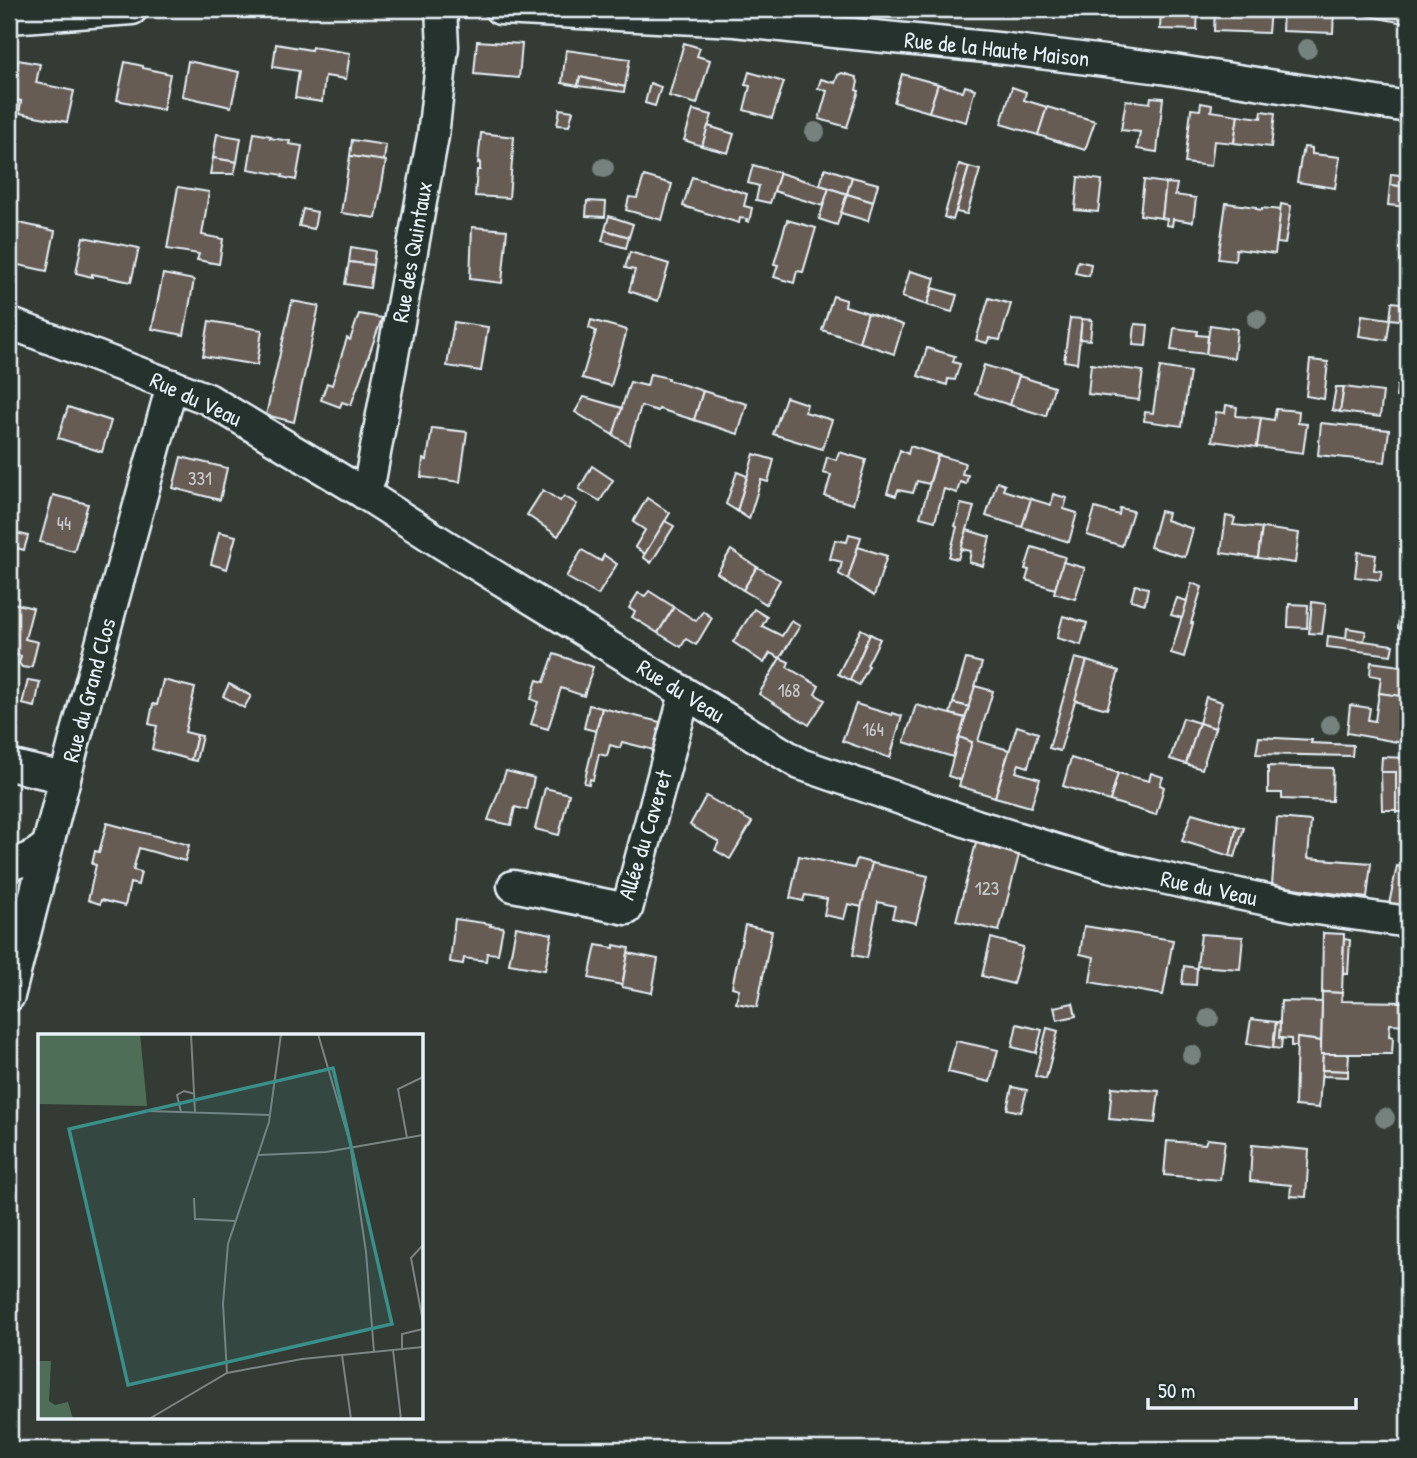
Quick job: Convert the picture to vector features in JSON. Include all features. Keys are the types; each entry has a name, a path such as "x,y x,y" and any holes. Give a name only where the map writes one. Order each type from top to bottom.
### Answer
{"street":[{"path":"9,18 132,9"},
{"name":"Rue des Quintaux","path":"365,494 371,475 433,136 443,46 441,9"},
{"name":"Rue de la Haute Maison","path":"500,9 735,21 1007,49 1161,68 1408,107"},
{"name":"Rue du Veau","path":"9,323 208,399 800,764 976,825 1105,865 1296,906 1408,922"},
{"name":"Rue du Grand Clos","path":"9,996 172,385"},
{"name":"Allée du Caveret","path":"513,886 627,909 685,694"},
{"path":"9,765 65,778"},
{"path":"9,864 35,856 47,846"}],"building":[{"path":"1092,9 1130,11 1120,11 1119,17 1110,16 1110,11"},
{"path":"1161,9 1198,9 1197,30 1160,29"},
{"path":"1215,9 1270,9 1268,33 1214,31"},
{"path":"1283,9 1334,9 1333,33 1282,31"},
{"path":"1365,9 1408,9 1408,24 1364,15"},
{"path":"477,41 522,44 519,78 474,74"},
{"path":"684,43 700,48 697,56 710,60 697,104 669,96"},
{"path":"276,44 350,53 346,79 325,76 322,102 295,98 299,71 273,67"},
{"path":"566,50 630,59 625,87 580,77 578,86 562,83"},
{"path":"18,60 40,64 36,83 74,91 67,122 19,113 21,101 11,100"},
{"path":"188,61 239,72 231,107 182,96"},
{"path":"125,62 170,74 163,110 117,100"},
{"path":"749,72 784,82 772,118 744,110 750,86 745,85"},
{"path":"842,73 856,77 856,90 859,91 847,127 819,119 827,91 818,88 821,79 835,83 838,75"},
{"path":"902,74 938,84 929,112 894,102"},
{"path":"580,77 625,87 624,92 578,86"},
{"path":"650,83 661,87 655,106 645,103"},
{"path":"938,84 963,92 965,86 975,89 966,122 929,112"},
{"path":"1012,87 1026,92 1024,100 1047,107 1038,135 1001,124"},
{"path":"1151,97 1163,98 1157,152 1137,149 1140,132 1121,130 1126,100 1150,103"},
{"path":"11,100 21,101 19,113 9,111"},
{"path":"1201,103 1212,105 1211,111 1238,115 1234,143 1214,141 1211,166 1185,163 1191,109 1200,110"},
{"path":"1047,107 1095,121 1085,150 1038,135"},
{"path":"560,109 573,111 569,126 557,125"},
{"path":"693,110 712,115 702,146 684,140"},
{"path":"1262,111 1275,113 1271,147 1234,143 1238,115 1261,118"},
{"path":"708,126 734,134 728,153 702,146"},
{"path":"254,133 302,146 296,180 248,169"},
{"path":"481,133 514,137 509,198 475,196 477,170 480,170 480,162 478,163"},
{"path":"217,134 241,138 237,162 213,158"},
{"path":"352,140 386,145 384,161 350,156"},
{"path":"1304,147 1312,148 1312,154 1340,157 1335,188 1297,182"},
{"path":"350,156 386,161 376,218 341,213"},
{"path":"213,158 237,162 234,174 210,174"},
{"path":"959,164 969,167 953,220 944,217"},
{"path":"753,165 780,173 770,203 756,200 759,186 748,183"},
{"path":"969,167 980,170 967,214 956,212"},
{"path":"825,168 852,177 847,194 820,185"},
{"path":"780,173 829,188 823,206 774,191"},
{"path":"1391,174 1408,176 1408,187 1390,185"},
{"path":"644,176 672,184 662,220 626,210 629,197 637,198"},
{"path":"692,177 747,194 744,206 752,208 749,222 740,218 739,223 683,206"},
{"path":"852,177 878,184 873,202 847,194"},
{"path":"1078,177 1102,180 1098,212 1075,210"},
{"path":"1144,180 1166,183 1162,218 1140,215"},
{"path":"1166,183 1177,184 1175,195 1196,198 1193,222 1173,219 1172,226 1166,225 1167,219 1162,218"},
{"path":"1390,185 1408,187 1408,207 1388,205"},
{"path":"178,187 209,192 202,235 223,239 219,264 197,260 199,254 167,249"},
{"path":"829,188 847,194 837,225 819,219"},
{"path":"847,194 873,202 868,221 841,213"},
{"path":"587,201 606,202 605,217 586,216"},
{"path":"1226,203 1262,210 1281,210 1275,254 1236,249 1235,261 1218,259"},
{"path":"1281,204 1291,206 1285,244 1277,243"},
{"path":"303,209 317,212 314,229 299,226"},
{"path":"609,216 633,224 629,237 605,230"},
{"path":"9,217 16,219 15,222 55,231 47,271 9,263"},
{"path":"787,220 816,228 803,272 797,271 794,283 774,277 778,265 774,264"},
{"path":"472,227 507,230 502,283 470,279"},
{"path":"605,230 629,237 626,248 602,241"},
{"path":"83,237 139,248 131,282 76,273"},
{"path":"351,247 375,251 373,265 349,262"},
{"path":"630,252 669,264 658,301 629,291 635,270 625,268"},
{"path":"1078,261 1091,264 1089,276 1075,273"},
{"path":"349,262 373,265 370,288 345,284"},
{"path":"910,271 935,278 927,305 902,297"},
{"path":"163,274 194,280 184,335 152,329"},
{"path":"933,288 957,295 952,312 927,305"},
{"path":"833,296 846,300 845,306 868,313 859,342 822,330"},
{"path":"989,298 1011,304 1000,340 989,338 987,343 976,340"},
{"path":"292,301 319,306 294,422 266,415"},
{"path":"1392,302 1408,304 1408,321 1390,319"},
{"path":"868,313 903,325 894,354 859,342"},
{"path":"359,314 382,318 351,405 342,402 340,407 321,400 327,383 332,385 347,338 350,340"},
{"path":"1362,315 1390,319 1387,340 1359,336"},
{"path":"1070,318 1082,319 1077,363 1064,361"},
{"path":"1082,319 1092,320 1090,340 1080,339"},
{"path":"591,320 627,330 611,386 582,378 596,331 589,328"},
{"path":"209,321 262,330 257,365 203,356"},
{"path":"454,322 488,327 481,371 447,366"},
{"path":"1135,324 1148,325 1146,346 1133,345"},
{"path":"1210,325 1237,329 1234,358 1206,354"},
{"path":"1174,328 1198,331 1197,335 1208,336 1206,354 1171,350"},
{"path":"1405,333 1408,334 1408,354 1401,353"},
{"path":"927,348 955,356 953,362 960,364 955,380 948,379 947,385 918,376"},
{"path":"1310,360 1328,362 1324,399 1306,396"},
{"path":"1091,364 1143,371 1139,400 1088,394"},
{"path":"984,365 1019,376 1010,405 975,394"},
{"path":"1160,367 1190,372 1182,426 1144,421 1145,412 1153,413"},
{"path":"1406,370 1408,399 1396,397 1397,386 1404,387"},
{"path":"650,374 703,391 694,420 641,406 629,445 613,435 630,382 647,386"},
{"path":"1019,376 1054,387 1046,416 1010,405"},
{"path":"1336,387 1344,387 1340,412 1332,410"},
{"path":"1344,387 1383,392 1380,417 1340,412"},
{"path":"703,391 747,404 738,434 694,420"},
{"path":"584,397 622,408 613,435 575,412"},
{"path":"786,397 807,404 805,412 832,420 822,449 773,434"},
{"path":"1226,405 1237,407 1236,416 1261,418 1257,447 1212,441 1216,412 1225,413"},
{"path":"68,407 111,421 102,452 58,438"},
{"path":"1276,409 1299,411 1298,423 1307,424 1303,453 1257,447 1261,418 1274,420"},
{"path":"1321,423 1389,430 1385,462 1318,455"},
{"path":"432,428 467,432 460,482 421,477 423,459 427,460"},
{"path":"910,446 938,455 929,484 917,481 913,493 898,490 896,496 887,493 900,450 908,454"},
{"path":"839,452 866,460 853,504 825,496 831,475 823,473 827,457 836,460"},
{"path":"754,454 774,460 768,482 761,480 749,519 737,511"},
{"path":"938,455 965,463 962,474 968,475 966,484 960,482 957,493 944,489 935,521 920,517"},
{"path":"181,457 227,468 220,500 173,488"},
{"path":"592,466 613,480 600,501 579,489"},
{"path":"737,472 747,476 737,511 726,504"},
{"path":"997,482 1005,485 1003,490 1031,499 1022,527 986,516"},
{"path":"543,490 560,501 564,496 577,504 558,536 527,515"},
{"path":"1053,494 1067,498 1064,509 1077,513 1069,542 1022,527 1031,499 1051,505"},
{"path":"53,495 88,504 74,551 40,542"},
{"path":"647,498 670,513 645,554 635,547 645,530 633,522"},
{"path":"961,504 974,507 958,559 949,557"},
{"path":"1095,508 1119,515 1120,508 1133,511 1122,546 1087,535"},
{"path":"1160,511 1168,513 1166,520 1193,529 1185,557 1150,547"},
{"path":"1226,516 1235,518 1233,525 1262,528 1258,558 1221,553"},
{"path":"665,521 674,526 651,563 643,557"},
{"path":"1262,528 1299,533 1295,563 1258,558"},
{"path":"967,530 990,537 983,566 969,562 971,551 961,549"},
{"path":"9,531 28,536 24,550 9,546"},
{"path":"219,532 236,536 227,569 211,564"},
{"path":"849,534 861,537 848,579 839,574 842,562 830,559 835,540 847,542"},
{"path":"858,547 887,556 874,596 848,579"},
{"path":"1032,547 1065,557 1055,589 1026,580 1029,570 1025,569"},
{"path":"582,550 601,561 604,555 617,564 598,595 566,577"},
{"path":"731,550 757,567 743,590 717,573"},
{"path":"1358,552 1376,555 1374,570 1382,571 1380,580 1355,577"},
{"path":"1063,562 1085,568 1075,599 1054,593"},
{"path":"757,567 780,580 766,604 743,590"},
{"path":"1192,583 1202,587 1184,657 1171,653"},
{"path":"1135,585 1148,588 1145,604 1131,600"},
{"path":"649,591 674,607 658,633 632,617 635,612 629,608 638,593 645,596"},
{"path":"1177,598 1187,601 1182,618 1171,615"},
{"path":"9,602 33,608 25,639 38,642 32,666 28,668 19,663 21,656 9,653"},
{"path":"1312,602 1326,604 1322,634 1309,633"},
{"path":"1289,604 1308,605 1307,628 1288,627"},
{"path":"1408,606 1408,632 1398,628 1399,617 1406,619"},
{"path":"674,607 696,621 703,611 712,618 696,645 686,639 681,647 658,633"},
{"path":"754,609 767,617 762,626 782,636 791,621 800,626 780,658 770,653 764,663 733,642"},
{"path":"1063,616 1087,623 1081,645 1057,638"},
{"path":"1347,628 1366,631 1364,641 1346,639"},
{"path":"861,629 870,634 850,680 838,674"},
{"path":"870,634 880,639 859,685 850,680"},
{"path":"1328,636 1393,645 1391,655 1327,647"},
{"path":"554,654 593,667 584,696 561,688 548,729 531,724 538,702 531,699 537,680 544,682"},
{"path":"780,658 789,662 787,667 819,686 815,694 825,700 809,725 759,694"},
{"path":"1075,658 1087,661 1060,751 1049,748"},
{"path":"966,659 982,663 969,707 953,703"},
{"path":"1087,661 1119,671 1107,709 1075,700"},
{"path":"1371,662 1408,667 1408,697 1379,693 1381,677 1370,675"},
{"path":"28,680 40,682 35,707 22,704"},
{"path":"163,680 195,688 185,732 197,735 191,760 152,749 157,726 149,724 153,704 157,705"},
{"path":"229,684 251,696 244,708 223,696"},
{"path":"975,686 993,691 978,741 1009,750 995,797 959,786 972,742 959,737"},
{"path":"1379,693 1408,697 1403,743 1347,733 1350,705 1370,708 1368,720 1375,721"},
{"path":"1206,697 1222,702 1215,728 1199,723"},
{"path":"953,703 969,707 965,718 950,714"},
{"path":"856,704 902,716 890,758 842,741"},
{"path":"589,705 602,708 596,731 584,728"},
{"path":"916,705 965,718 953,757 904,742"},
{"path":"602,708 660,722 654,750 622,742 620,748 610,745 607,756 599,754 593,780 590,779 589,784 584,783"},
{"path":"1183,718 1199,723 1186,764 1170,759"},
{"path":"1199,723 1215,728 1202,769 1186,764"},
{"path":"1017,726 1038,733 1028,767 1019,764 1016,772 1040,779 1031,807 995,797"},
{"path":"197,735 202,736 196,761 191,760"},
{"path":"959,737 972,742 961,780 948,776"},
{"path":"1259,737 1353,745 1352,756 1256,754"},
{"path":"1382,757 1408,758 1408,812 1396,812 1396,772 1381,772"},
{"path":"1071,758 1118,773 1110,801 1063,786"},
{"path":"1268,766 1333,768 1332,801 1282,799 1282,793 1268,793"},
{"path":"506,771 534,778 527,810 515,807 511,825 488,820"},
{"path":"1381,772 1396,772 1396,810 1382,810"},
{"path":"1118,773 1149,781 1151,773 1163,777 1160,785 1164,787 1156,815 1110,801"},
{"path":"545,788 569,794 559,835 535,829"},
{"path":"706,796 752,822 730,859 715,850 719,842 690,825"},
{"path":"1192,813 1237,826 1230,856 1182,841"},
{"path":"1277,818 1311,821 1308,858 1371,863 1367,898 1272,885"},
{"path":"107,823 189,845 185,861 139,848 133,870 141,872 138,885 130,883 125,906 88,900 96,865 92,864 95,851 99,852"},
{"path":"1237,826 1244,828 1235,857 1230,856"},
{"path":"976,843 1019,855 999,931 956,921"},
{"path":"799,856 854,868 857,859 872,863 862,907 848,904 844,919 824,915 827,899 805,895 803,901 790,898"},
{"path":"872,863 928,876 916,923 892,918 895,906 878,902 867,958 853,955"},
{"path":"1397,866 1408,869 1407,907 1389,904"},
{"path":"455,919 503,927 498,954 487,953 486,961 464,958 463,964 450,962"},
{"path":"745,925 772,931 757,1007 736,1003 739,989 732,987"},
{"path":"1084,926 1173,940 1163,995 1090,982 1094,957 1080,954"},
{"path":"516,927 552,934 545,970 509,964"},
{"path":"1323,933 1344,934 1342,993 1322,992"},
{"path":"1201,934 1243,937 1240,969 1197,966"},
{"path":"991,938 1023,947 1013,984 982,976"},
{"path":"1344,939 1350,940 1348,974 1343,974"},
{"path":"596,945 629,948 622,985 589,978"},
{"path":"628,953 658,959 652,993 622,987"},
{"path":"1184,966 1197,968 1196,985 1182,984"},
{"path":"1322,992 1342,993 1341,1001 1408,1002 1408,1025 1390,1024 1389,1036 1393,1037 1392,1054 1321,1054"},
{"path":"1281,1001 1322,1002 1321,1041 1297,1038 1297,1046 1291,1046 1291,1039 1279,1038"},
{"path":"1073,1003 1076,1016 1057,1020 1054,1007"},
{"path":"1251,1019 1276,1022 1273,1048 1247,1044"},
{"path":"1276,1022 1280,1023 1281,1049 1273,1048"},
{"path":"1017,1024 1042,1030 1036,1053 1012,1047"},
{"path":"1047,1028 1058,1031 1046,1079 1035,1076"},
{"path":"1297,1038 1321,1041 1323,1054 1319,1108 1295,1106"},
{"path":"956,1041 998,1050 990,1082 948,1072"},
{"path":"1323,1054 1349,1054 1348,1071 1322,1070"},
{"path":"1322,1070 1348,1071 1348,1077 1322,1076"},
{"path":"1012,1087 1027,1090 1021,1112 1007,1109"},
{"path":"1112,1087 1159,1091 1155,1123 1109,1119"},
{"path":"1207,1139 1225,1141 1220,1180 1164,1175 1167,1141 1205,1144"},
{"path":"1252,1145 1309,1150 1306,1197 1290,1196 1291,1185 1250,1181"}]}
